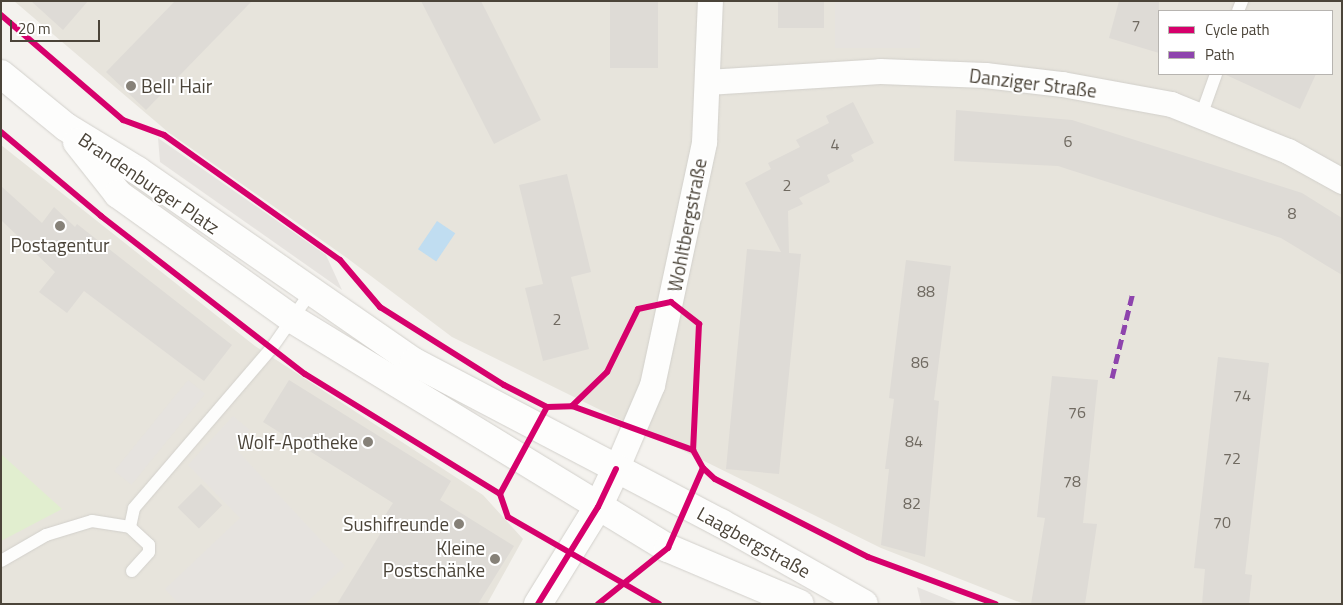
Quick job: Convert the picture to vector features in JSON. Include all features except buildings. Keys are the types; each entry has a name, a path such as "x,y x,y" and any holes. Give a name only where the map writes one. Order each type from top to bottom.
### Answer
{"street":[{"name":"Wohltbergstraße","path":"616,469 652,385 704,142 710,1"},
{"name":"Danziger Straße","path":"707,82 880,71 986,75 1062,84 1171,104 1288,151 1342,181"},
{"path":"1,74 66,127"},
{"name":"Brandenburger Platz","path":"66,127 138,171 310,293 414,362 616,469"},
{"name":"Brandenburger Platz","path":"66,127 118,194 294,320 598,507"},
{"path":"538,604 598,507 616,469"},
{"name":"Laagbergstraße","path":"616,469 864,604"},
{"name":"Laagbergstraße","path":"598,507 683,556 800,604"}],"lane":[{"path":"1201,116 1216,75"},
{"path":"130,527 134,508 294,320 310,293"},
{"path":"1,561 46,535 92,521 130,527 149,545 149,552 132,571"}],"shaded area":[{"path":"14,1 1342,1 1342,604 1024,604 881,548 452,337 347,258 168,132"},
{"path":"835,1 920,1 920,48 835,48"},
{"path":"158,138 326,255 342,290 160,162"},
{"path":"1,145 255,346 483,495 523,539 487,604 1,604"},
{"path":"188,380 205,394 131,485 114,471"},
{"path":"233,416 250,430 234,447 345,566 305,604 179,604 165,589 240,518 188,465"},
{"path":"917,587 959,604 921,604"}],"green space":[{"path":"1,454 62,509 1,541"}],"water":[{"path":"437,221 455,233 436,261 418,249"}],"marked path":[{"path":"1112,378 1133,292"}],"cycle path":[{"path":"1,15 123,120 164,135 340,260 380,307 504,385 547,407 572,406 693,450"},
{"path":"1,132 101,216 305,374 500,494 508,517 659,604"},
{"path":"572,406 607,372 638,309 671,302 699,324 693,450 703,468 715,479 868,557 996,604"},
{"path":"500,494 547,407"},
{"path":"598,604 668,548 703,468"},
{"path":"538,604 598,507 616,469"}],"place":[{"name":"Bell' Hair","path":"131,86"},
{"name":"Postagentur","path":"60,226"},
{"name":"Wolf-Apotheke","path":"368,442"},
{"name":"Sushifreunde","path":"459,524"},
{"name":"Kleine Postschänke","path":"495,559"}]}
